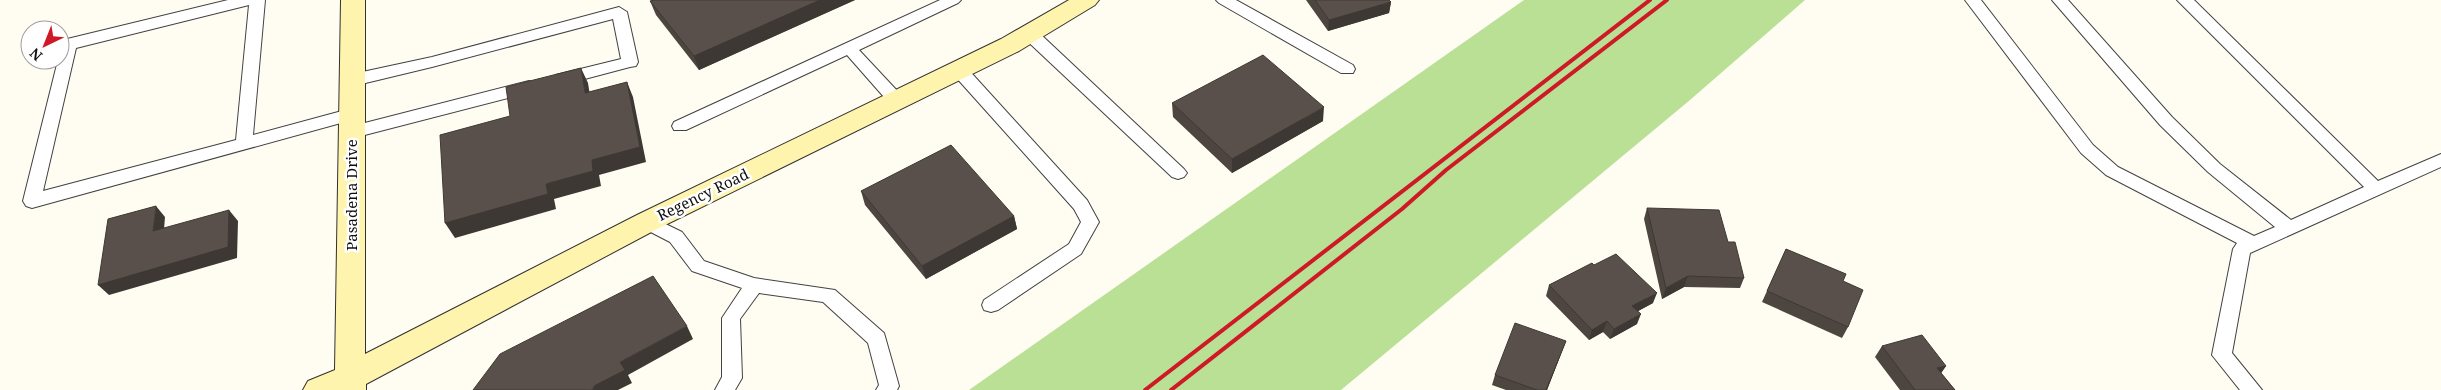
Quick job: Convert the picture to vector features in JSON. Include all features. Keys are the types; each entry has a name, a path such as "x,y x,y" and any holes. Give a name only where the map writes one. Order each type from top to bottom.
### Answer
{"street":[{"name":"Pasadena Drive","path":"350,383 353,0"},
{"name":"Regency Road","path":"319,390 350,383 466,314 647,222 897,101 1030,34 1087,0"}],"lane":[{"path":"248,0 70,44 32,201 244,144 353,123 630,62 619,12 432,62 353,80"},
{"path":"244,144 257,0"},
{"path":"680,126 953,0"},
{"path":"1224,0 1347,69"},
{"path":"1973,0 2087,149 2112,171 2254,244"},
{"path":"2060,0 2166,121 2214,168 2289,228"},
{"path":"2185,0 2376,189"},
{"path":"1030,34 1178,173"},
{"path":"848,47 897,101"},
{"path":"958,70 1081,205 1090,222 1075,249 992,305"},
{"path":"2252,390 2222,355 2242,250 2441,160"},
{"path":"647,222 676,236 698,266 754,285 828,295 877,339 889,386 886,390"},
{"path":"726,390 732,378 731,318 754,285"}],"green space":[{"path":"1524,0 1805,0 1690,100 1341,390 969,390"}],"building":[{"path":"820,0 694,56 650,1"},
{"path":"1315,0 1389,0 1391,2 1329,20"},
{"path":"1263,55 1324,107 1232,159 1172,103"},
{"path":"581,68 585,93 627,82 640,147 592,160 593,171 546,184 548,194 445,223 440,135 510,116 506,87"},
{"path":"951,145 1014,216 922,266 861,191"},
{"path":"156,206 153,231 229,210 228,247 98,285 108,219"},
{"path":"1647,208 1719,210 1728,242 1735,242 1744,278 1688,276 1666,288"},
{"path":"1786,249 1846,274 1843,281 1863,290 1848,327 1767,291"},
{"path":"1616,254 1657,293 1632,306 1641,314 1614,329 1607,321 1592,330 1549,285 1592,263 1594,265"},
{"path":"653,276 687,326 620,362 625,370 594,386 592,390 473,390 500,354"},
{"path":"1515,323 1566,341 1546,390 1537,390 1495,375"},
{"path":"1922,335 1946,366 1937,368 1955,390 1915,390 1882,346"}],"railway":[{"path":"1145,390 1650,0"},
{"path":"1171,390 1402,209 1446,170 1667,0"}]}
